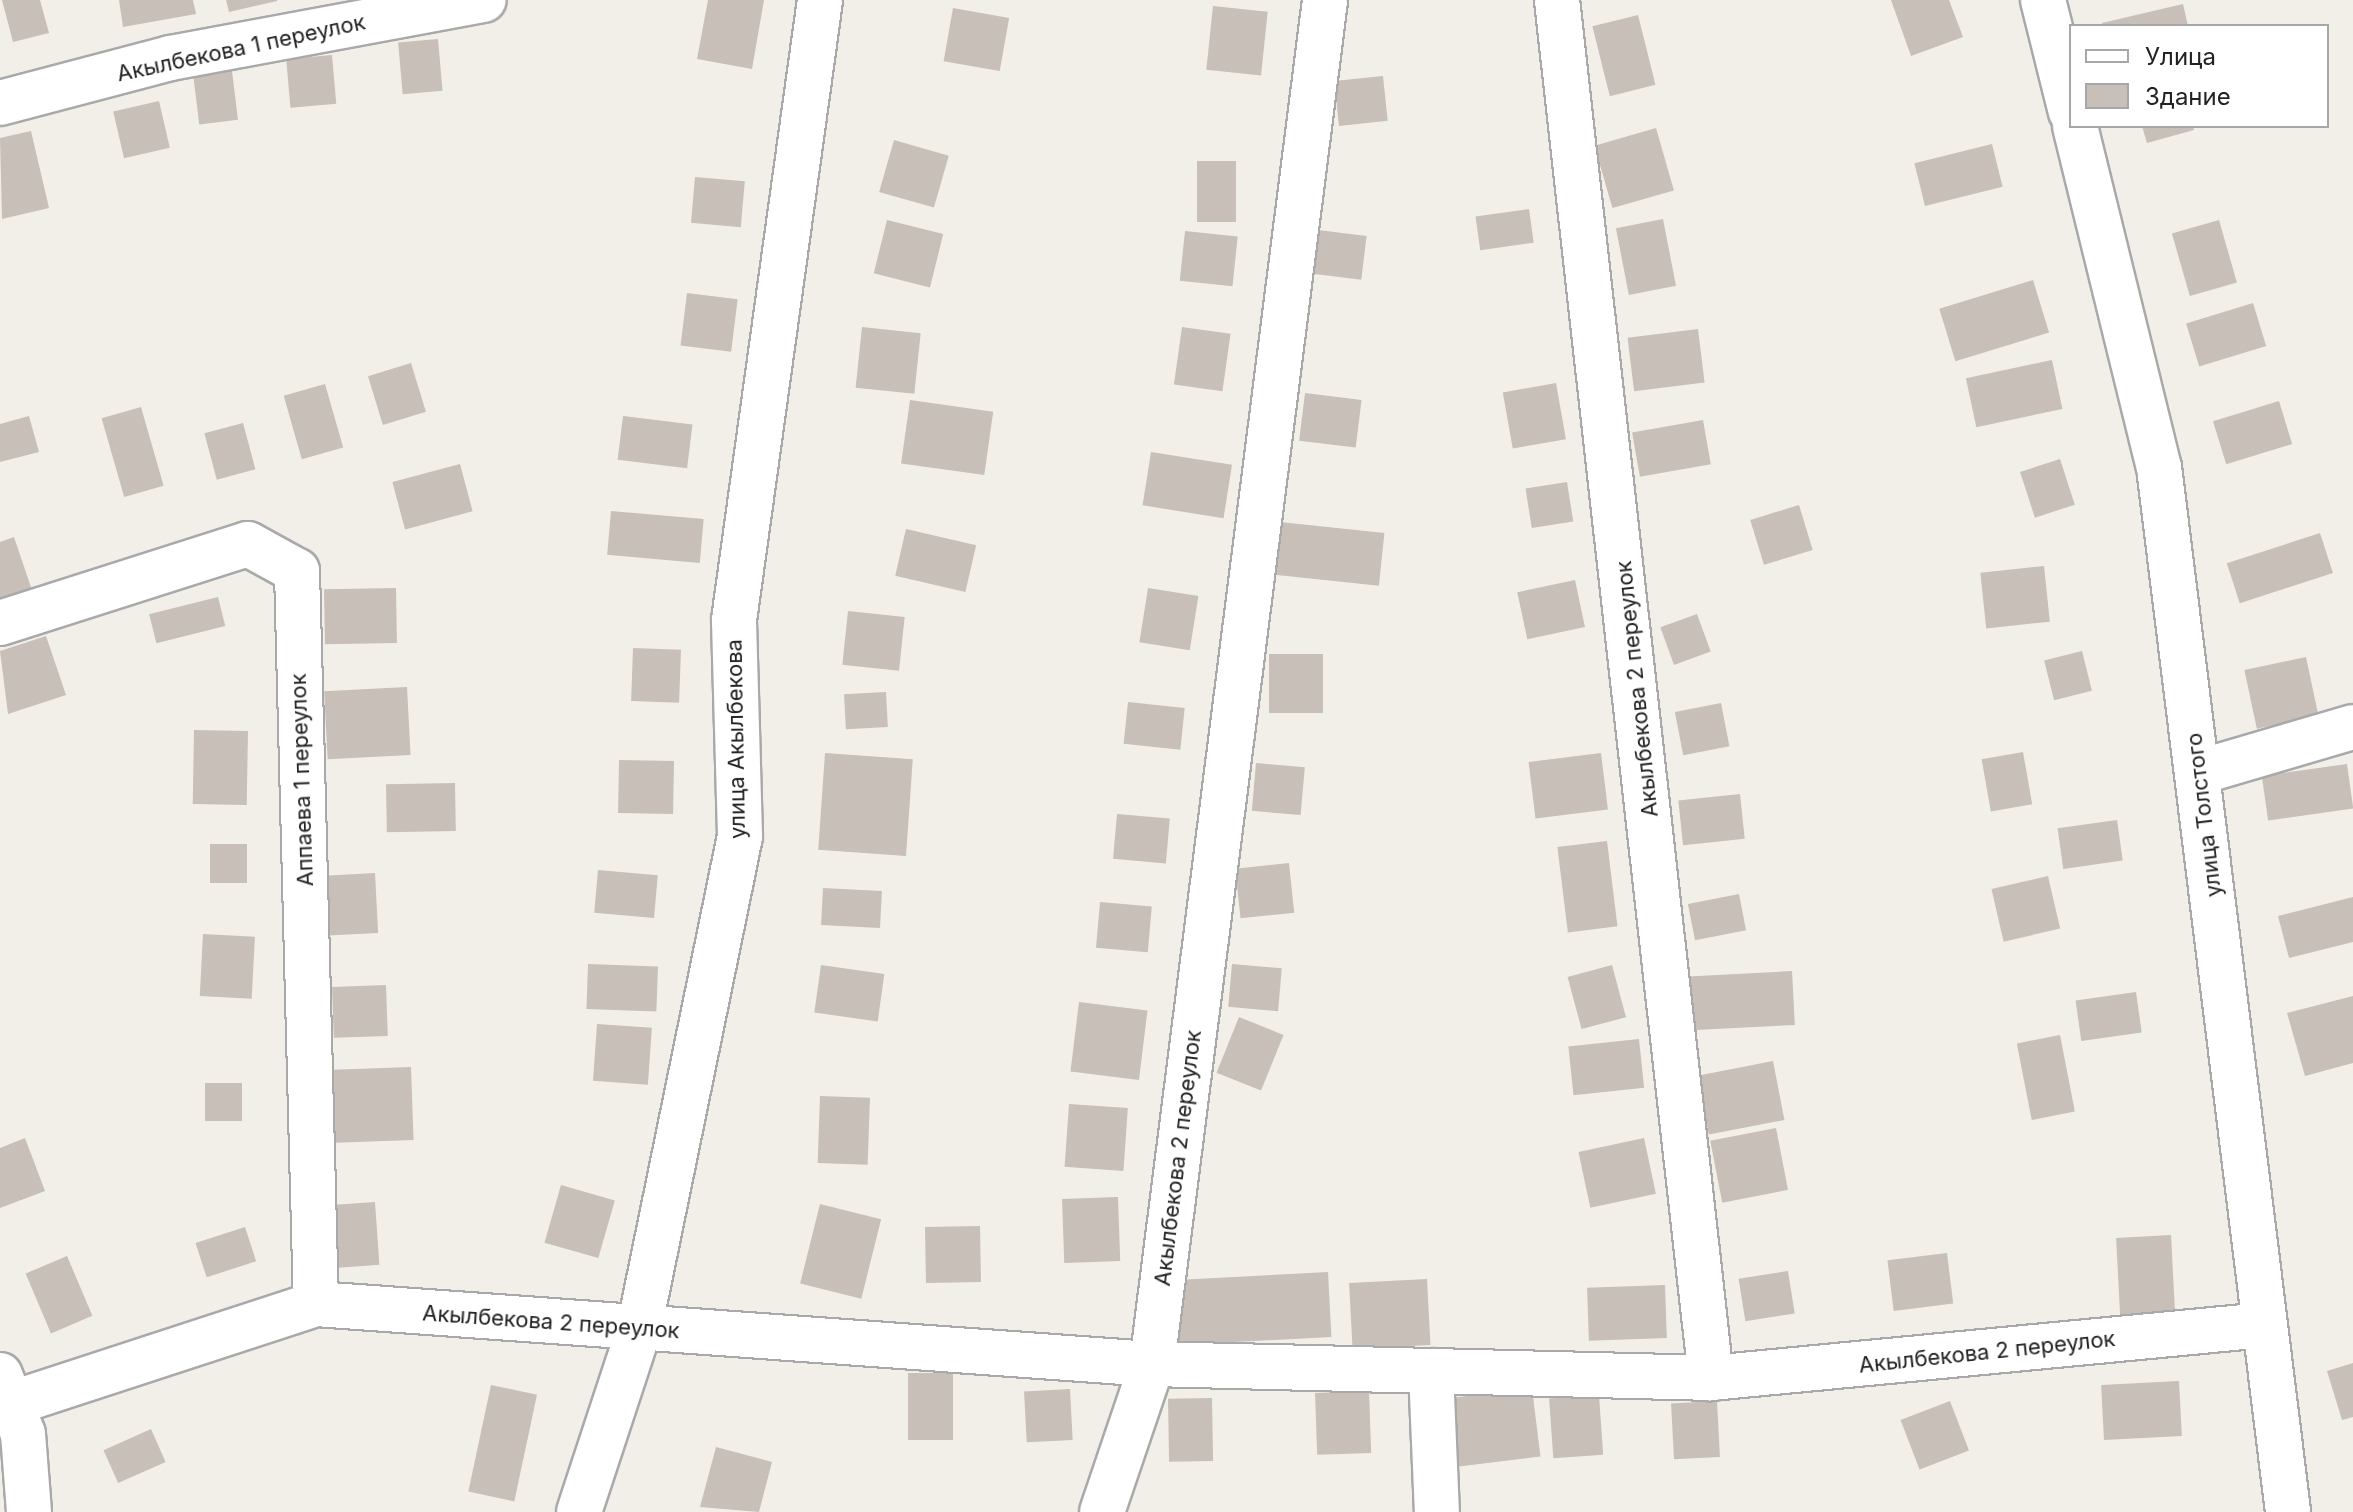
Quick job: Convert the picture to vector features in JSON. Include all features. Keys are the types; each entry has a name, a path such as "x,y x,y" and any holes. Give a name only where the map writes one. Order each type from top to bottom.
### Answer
{"street":[{"name":"Акылбекова 1 переулок","path":"0,103 170,58 484,0"},
{"name":"улица Акылбекова","path":"579,1512 639,1329 740,836 734,620 820,0"},
{"name":"Акылбекова 2 переулок","path":"1102,1512 1152,1364 1325,0"},
{"name":"Акылбекова 2 переулок","path":"1557,0 1711,1378"},
{"path":"2043,0 2069,104"},
{"name":"улица Толстого","path":"2075,128 2159,467 2200,772 2288,1512"},
{"name":"Аппаева 1 переулок","path":"0,623 248,544 297,571 316,1304"},
{"path":"2200,772 2353,727"},
{"name":"Акылбекова 2 переулок","path":"6,1389 316,1304 1152,1364 1711,1378 2264,1325"},
{"path":"1431,1371 1437,1512"},
{"path":"6,1389 29,1512"}],"building":[{"path":"2,0 40,0 49,33 13,42"},
{"path":"119,0 193,0 196,14 123,27"},
{"path":"226,0 277,0 277,1 229,12"},
{"path":"708,0 764,0 752,69 697,59"},
{"path":"1891,0 1949,0 1963,37 1911,56"},
{"path":"2183,4 2188,24 2102,24"},
{"path":"1213,6 1268,12 1261,75 1206,70"},
{"path":"953,8 1009,18 1000,71 944,61"},
{"path":"1638,15 1655,85 1610,96 1592,26"},
{"path":"438,39 443,91 403,94 398,42"},
{"path":"332,55 336,104 290,108 286,59"},
{"path":"232,71 238,120 199,124 193,76"},
{"path":"1383,76 1388,121 1339,126 1334,81"},
{"path":"159,101 170,148 124,158 113,112"},
{"path":"1656,128 1674,190 1612,208 1594,146"},
{"path":"2143,128 2194,128 2194,130 2147,143"},
{"path":"31,131 49,208 2,219 0,138"},
{"path":"894,140 949,156 934,208 879,192"},
{"path":"1992,144 2003,187 1925,206 1914,163"},
{"path":"1197,161 1236,161 1236,222 1197,222"},
{"path":"695,177 745,181 741,227 691,223"},
{"path":"1529,209 1534,243 1480,250 1476,217"},
{"path":"1663,219 1676,286 1629,295 1616,228"},
{"path":"887,220 943,234 930,287 874,273"},
{"path":"2219,220 2237,282 2190,296 2172,234"},
{"path":"1318,230 1367,236 1361,280 1313,274"},
{"path":"1185,231 1238,237 1232,286 1180,281"},
{"path":"2033,280 2049,333 1955,361 1939,309"},
{"path":"687,293 738,299 731,352 681,346"},
{"path":"2253,303 2266,346 2199,366 2186,323"},
{"path":"862,327 921,333 914,394 856,388"},
{"path":"1182,327 1231,334 1222,391 1174,384"},
{"path":"1698,329 1705,383 1634,391 1628,338"},
{"path":"2052,360 2062,409 1976,427 1966,378"},
{"path":"411,363 426,412 383,425 368,376"},
{"path":"1556,383 1566,439 1513,449 1503,392"},
{"path":"325,384 343,447 302,459 284,396"},
{"path":"1305,393 1362,400 1356,448 1299,441"},
{"path":"910,400 993,412 984,475 901,463"},
{"path":"2279,401 2292,444 2226,464 2213,421"},
{"path":"141,407 164,486 124,497 102,418"},
{"path":"29,416 39,452 0,462 0,424"},
{"path":"623,416 692,425 687,468 618,460"},
{"path":"1703,420 1711,464 1640,477 1632,433"},
{"path":"243,423 255,469 217,480 204,433"},
{"path":"1151,452 1232,465 1224,518 1143,505"},
{"path":"2060,459 2075,505 2035,518 2020,472"},
{"path":"460,464 473,511 405,529 392,482"},
{"path":"1567,482 1573,522 1532,528 1526,489"},
{"path":"1799,505 1813,550 1764,565 1750,520"},
{"path":"611,511 704,519 700,563 607,555"},
{"path":"1280,522 1384,533 1379,586 1274,575"},
{"path":"906,529 976,545 965,592 895,576"},
{"path":"2320,533 2333,573 2240,603 2227,563"},
{"path":"14,537 34,596 0,607 0,542"},
{"path":"2044,566 2050,622 1986,628 1980,573"},
{"path":"1575,580 1585,627 1527,639 1517,592"},
{"path":"396,588 397,643 325,644 324,589"},
{"path":"1148,588 1198,596 1190,650 1139,642"},
{"path":"218,597 225,626 156,643 149,614"},
{"path":"848,611 905,617 899,671 842,665"},
{"path":"1697,614 1711,652 1674,665 1660,627"},
{"path":"46,636 66,695 8,714 0,651"},
{"path":"633,648 681,650 679,703 631,701"},
{"path":"2082,651 2092,691 2054,700 2044,660"},
{"path":"1269,654 1323,654 1323,713 1269,713"},
{"path":"2306,657 2318,716 2257,729 2244,670"},
{"path":"407,687 411,755 328,759 324,691"},
{"path":"886,692 888,727 846,729 844,694"},
{"path":"1128,702 1185,708 1180,750 1124,744"},
{"path":"1721,703 1729,746 1683,755 1675,712"},
{"path":"194,730 248,731 247,805 193,804"},
{"path":"2023,752 2032,804 1991,811 1982,759"},
{"path":"825,753 913,759 906,856 818,850"},
{"path":"1601,753 1608,810 1535,818 1529,762"},
{"path":"619,760 674,761 673,814 618,813"},
{"path":"1256,763 1305,767 1301,815 1252,811"},
{"path":"2347,764 2353,809 2268,821 2262,776"},
{"path":"455,783 456,831 387,832 386,784"},
{"path":"1740,794 1745,839 1683,845 1678,800"},
{"path":"1117,814 1170,819 1166,863 1113,859"},
{"path":"2117,820 2123,861 2063,869 2058,828"},
{"path":"1607,841 1617,926 1568,932 1557,847"},
{"path":"210,844 247,844 247,883 210,883"},
{"path":"1289,863 1294,913 1241,918 1235,869"},
{"path":"598,870 658,875 654,918 594,913"},
{"path":"375,873 378,933 322,936 319,876"},
{"path":"2048,876 2060,929 2004,942 1991,889"},
{"path":"823,888 882,891 880,928 821,925"},
{"path":"1739,894 1746,930 1695,940 1688,904"},
{"path":"2353,897 2353,942 2289,958 2278,916"},
{"path":"1100,902 1152,907 1148,952 1096,948"},
{"path":"203,934 255,937 252,999 200,996"},
{"path":"588,964 658,966 656,1011 586,1009"},
{"path":"1232,964 1282,968 1278,1011 1228,1007"},
{"path":"821,965 884,974 878,1021 814,1013"},
{"path":"1612,965 1626,1017 1582,1029 1568,977"},
{"path":"1792,971 1795,1025 1691,1030 1688,976"},
{"path":"386,985 388,1036 334,1038 332,987"},
{"path":"2136,992 2142,1033 2081,1041 2076,1000"},
{"path":"2353,996 2353,1063 2305,1076 2287,1013"},
{"path":"1079,1002 1147,1010 1139,1080 1070,1071"},
{"path":"1239,1017 1284,1035 1261,1091 1217,1073"},
{"path":"597,1024 652,1028 648,1085 593,1081"},
{"path":"2060,1035 2075,1112 2032,1120 2017,1043"},
{"path":"1639,1039 1644,1088 1574,1095 1568,1046"},
{"path":"1773,1061 1784,1120 1709,1135 1697,1076"},
{"path":"411,1067 414,1140 329,1143 326,1070"},
{"path":"205,1083 242,1083 242,1121 205,1121"},
{"path":"820,1096 870,1098 868,1165 818,1163"},
{"path":"1069,1104 1128,1108 1123,1171 1065,1167"},
{"path":"1776,1128 1788,1190 1722,1203 1710,1141"},
{"path":"25,1138 45,1191 0,1208 0,1148"},
{"path":"1644,1138 1656,1194 1590,1208 1578,1152"},
{"path":"561,1185 615,1200 598,1258 544,1243"},
{"path":"1118,1197 1120,1261 1064,1263 1062,1199"},
{"path":"375,1202 379,1265 329,1268 324,1206"},
{"path":"820,1204 881,1219 861,1299 800,1284"},
{"path":"980,1226 981,1282 926,1283 925,1227"},
{"path":"245,1227 256,1261 207,1277 196,1243"},
{"path":"2171,1235 2175,1318 2120,1321 2116,1238"},
{"path":"1947,1253 1953,1304 1894,1311 1887,1260"},
{"path":"67,1256 92,1316 51,1333 26,1274"},
{"path":"1788,1271 1795,1313 1745,1321 1739,1279"},
{"path":"1328,1272 1331,1337 1176,1345 1172,1280"},
{"path":"1427,1279 1430,1345 1353,1349 1349,1283"},
{"path":"1665,1285 1667,1338 1589,1341 1587,1288"},
{"path":"2353,1363 2353,1417 2342,1420 2327,1371"},
{"path":"908,1373 953,1373 953,1440 908,1440"},
{"path":"2179,1381 2182,1436 2104,1440 2101,1385"},
{"path":"491,1385 537,1395 514,1501 468,1492"},
{"path":"1532,1388 1540,1456 1451,1467 1443,1399"},
{"path":"1070,1389 1073,1440 1027,1442 1024,1391"},
{"path":"1369,1391 1371,1453 1317,1455 1315,1393"},
{"path":"1599,1395 1603,1455 1553,1458 1549,1398"},
{"path":"1212,1398 1213,1461 1169,1462 1168,1399"},
{"path":"1717,1401 1720,1457 1674,1459 1671,1403"},
{"path":"1950,1401 1969,1450 1920,1469 1901,1420"},
{"path":"151,1429 166,1462 118,1483 103,1450"},
{"path":"716,1447 772,1462 759,1512 700,1507"}]}
